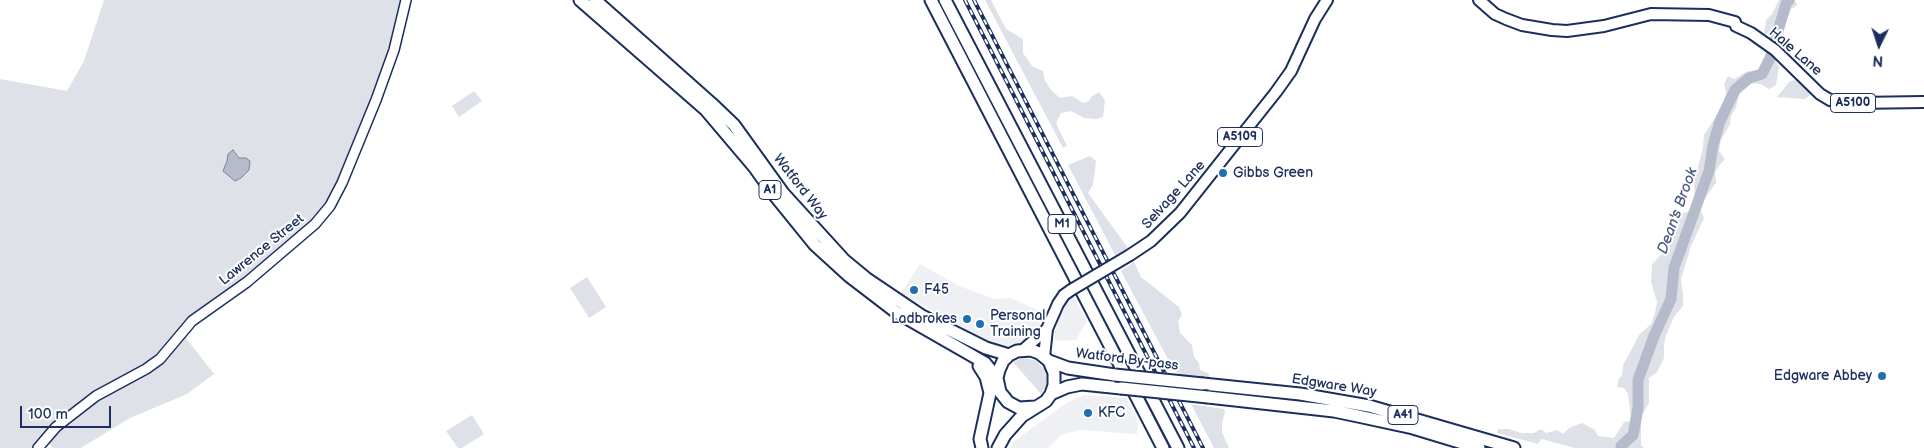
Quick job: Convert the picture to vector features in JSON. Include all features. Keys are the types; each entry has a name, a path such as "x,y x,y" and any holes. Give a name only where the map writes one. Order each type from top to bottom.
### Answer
{"highway":[{"name":"Watford Way","path":"580,0 706,109 815,245 849,276 896,312 977,358"},
{"name":"Watford Way","path":"595,0 734,125 783,193 820,235 855,270 922,316 986,348 1010,354"},
{"name":"M1","path":"932,0 1163,448"},
{"name":"M1","path":"946,0 1178,448"},
{"path":"998,448 1013,426 1034,407 1046,401 1051,394 1054,381 1054,372 1047,359 1031,350 1010,354 1003,361 997,378 1000,392 1012,405 1019,408 1034,407"},
{"name":"A1","path":"977,358 985,363 997,378"},
{"path":"977,358 986,377 990,393 980,439 982,448"},
{"name":"Watford By-pass","path":"1047,359 1068,368 1203,384"},
{"name":"Watford By-pass","path":"1051,394 1073,385 1082,384 1296,407"},
{"name":"Edgware Way","path":"1203,384 1300,394 1369,406 1514,448"},
{"path":"982,448 1000,392"},
{"name":"Edgware Way","path":"1296,407 1334,412 1414,428 1479,448"}],"main road":[{"name":"Selvage Lane","path":"1024,350 1047,328 1064,294 1151,241 1180,213 1291,71 1315,19 1327,0"},
{"name":"Hale Lane","path":"1479,0 1495,14 1506,19 1530,27 1567,31 1604,26 1651,14 1676,13 1700,15 1703,13 1735,22 1736,26 1772,48 1820,94 1830,100 1856,103 1924,102"},
{"name":"Selvage Lane","path":"1047,328 1047,359"}],"street":[{"name":"Lawrence Street","path":"38,448 56,427 96,396 146,369 160,358 192,321 247,282 316,224 330,206 342,183 376,100 394,50 406,0"}],"shaded area":[{"path":"104,0 404,0 394,50 330,206 182,333 214,374 187,394 130,418 81,448 53,448 46,439 38,448 0,448 0,79 67,91 84,61"},
{"path":"985,0 991,0 1006,29 1023,39 1023,53 1032,66 1043,71 1045,81 1060,98 1072,96 1083,103 1089,101 1091,97 1099,92 1105,100 1103,117 1096,119 1084,118 1071,111 1061,113 1056,123 1067,146 1063,148"},
{"path":"1779,0 1795,0 1797,5 1791,9 1784,26 1779,32 1778,38 1764,33 1766,20 1772,14"},
{"path":"1769,56 1775,60 1779,67 1776,85 1769,89 1761,84 1748,83 1741,88 1730,124 1721,140 1719,151 1725,159 1715,172 1716,183 1703,201 1695,199 1694,183 1704,135 1722,107 1726,93 1724,84 1728,76 1734,79 1748,71 1756,72"},
{"path":"1796,80 1811,94 1805,99 1777,97 1790,81"},
{"path":"474,91 482,101 459,117 452,106"},
{"path":"1090,156 1096,161 1093,185 1088,193 1128,248 1115,255 1068,165"},
{"path":"1692,206 1700,209 1704,218 1691,246 1681,279 1683,306 1674,317 1666,335 1664,358 1657,372 1649,378 1649,403 1642,415 1641,427 1641,445 1644,448 1575,448 1541,439 1538,444 1497,433 1498,429 1534,433 1541,429 1546,433 1557,430 1563,434 1569,428 1582,423 1595,430 1598,436 1614,438 1624,422 1630,421 1628,394 1624,388 1617,387 1619,378 1622,376 1623,365 1639,335 1651,324 1655,313 1657,302 1651,282 1652,264 1665,251 1666,239 1679,214 1688,212"},
{"path":"1134,262 1141,277 1179,307 1182,315 1178,321 1180,333 1192,345 1194,357 1199,363 1200,370 1208,373 1210,378 1191,378 1177,373 1170,363 1121,271"},
{"path":"920,264 959,286 995,299 1011,298 1044,313 1039,328 1023,343 1005,347 986,341 901,293"},
{"path":"587,277 606,307 589,318 570,288"},
{"path":"1073,296 1087,321 1076,340 1055,341 1055,331 1061,314 1069,299"},
{"path":"1022,358 1035,360 1044,369 1047,381 1041,394 1013,362"},
{"path":"1085,395 1127,398 1138,423 1137,434 1079,430 1061,435 1048,448 1011,448 1013,442 1065,404"},
{"path":"1191,404 1224,409 1222,432 1229,448 1214,448"},
{"path":"472,415 484,434 462,448 458,448 446,431"}],"water":[{"path":"233,150 239,158 246,158 250,161 249,170 235,181 223,171 228,154"}],"waterway":[{"name":"Dean's Brook","path":"1621,446 1633,435 1638,408 1638,380 1654,336 1671,299 1674,268 1709,171 1713,145 1720,121 1735,90 1749,78 1762,74 1770,58 1786,4 1789,0"}],"railway":[{"path":"965,0 1194,448"},
{"path":"974,0 1203,448"}],"place":[{"name":"Gibbs Green","path":"1223,173"},
{"name":"F45","path":"914,290"},
{"name":"Ladbrokes","path":"967,319"},
{"name":"Personal Training","path":"980,324"},
{"name":"Edgware Abbey","path":"1882,376"},
{"name":"KFC","path":"1088,413"}]}
